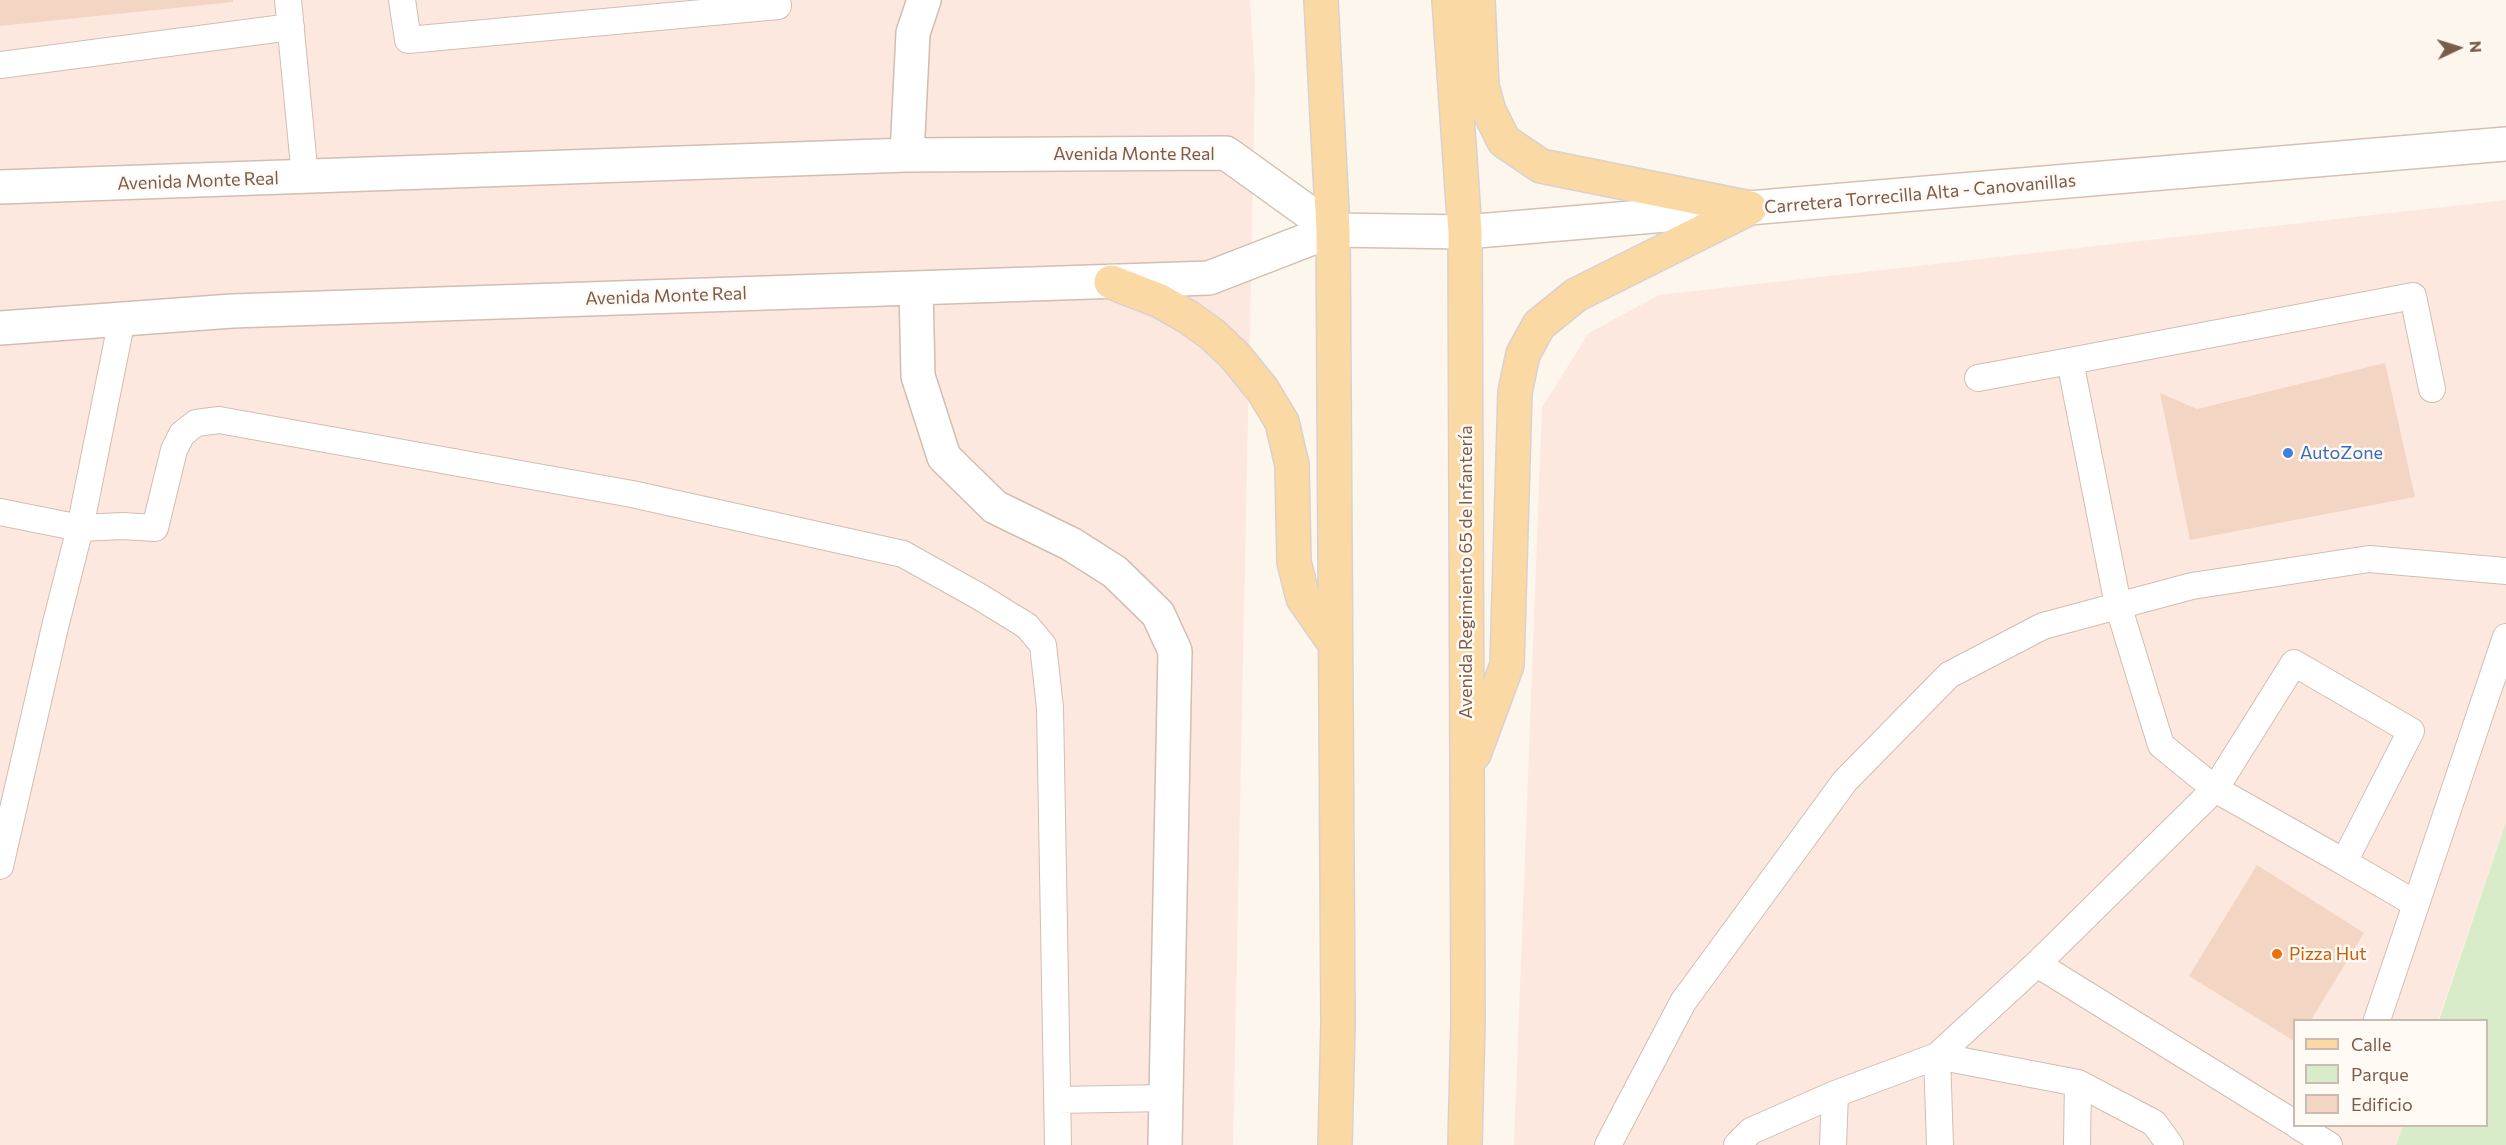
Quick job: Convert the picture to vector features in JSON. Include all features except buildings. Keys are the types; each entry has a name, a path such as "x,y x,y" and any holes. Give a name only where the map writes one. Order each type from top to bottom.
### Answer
{"main road":[{"path":"1321,0 1333,230 1338,1024 1335,1145"},
{"name":"Avenida Regimiento 65 de Infantería","path":"1449,0 1465,232 1468,1020 1465,1145"},
{"path":"1478,0 1482,86 1489,111 1504,141 1541,165 1750,208"},
{"path":"1467,773 1507,665 1515,392 1524,354 1539,325 1576,295 1750,208"},
{"path":"1111,282 1160,301 1188,317 1213,335 1235,356 1262,389 1282,422 1292,465 1294,562 1304,598 1335,644"}],"street":[{"path":"907,155 913,33 924,0"},
{"name":"Carretera Torrecilla Alta - Canovanillas","path":"1333,230 1465,232 2506,144"},
{"name":"Avenida Monte Real","path":"0,188 907,155 1226,153 1333,230"},
{"name":"Avenida Monte Real","path":"0,328 232,311 1209,278 1333,230"},
{"path":"916,288 918,376 944,457 995,507 1071,544 1115,572 1158,614 1175,651 1165,1145"}],"lane":[{"path":"288,0 305,177"},
{"path":"402,0 408,40 778,6 777,0"},
{"path":"0,65 291,27"},
{"path":"1978,378 2413,296 2432,389"},
{"path":"0,866 80,528 122,319"},
{"path":"2070,361 2118,605 2161,745 2215,789 2416,904"},
{"path":"0,512 80,528 155,528 174,450 182,434 196,423 219,420 632,494 903,554 980,597 1027,626 1043,645 1050,708 1058,1145"},
{"path":"1608,1145 1683,1002 1845,781 1949,675 2043,626 2192,586 2368,559 2506,571"},
{"path":"2377,1019 2506,637"},
{"path":"1737,1145 1751,1131 1835,1094 1937,1056 2037,964 2215,789 2294,663 2411,731 2344,862"},
{"path":"2037,964 2293,1122"},
{"path":"1937,1056 2078,1083 2154,1123 2170,1145"},
{"path":"1937,1056 1940,1145"},
{"path":"2077,1145 2078,1083"},
{"path":"1833,1145 1835,1094"},
{"path":"1057,1100 1166,1098"},
{"path":"2301,1127 2329,1145"},
{"path":"2335,1145 2341,1127"}],"shaded area":[{"path":"0,0 1250,0 1255,78 1233,1145 0,1145"},
{"path":"2506,200 2506,822 2438,1019 2293,1019 2293,1127 2403,1127 2396,1145 1514,1145 1542,407 1589,333 1659,295"}],"green space":[{"path":"2506,822 2506,1145 2396,1145 2403,1127 2488,1127 2488,1019 2439,1019"}],"place":[{"name":"AutoZone","path":"2288,453"},
{"name":"Pizza Hut","path":"2277,954"}]}
